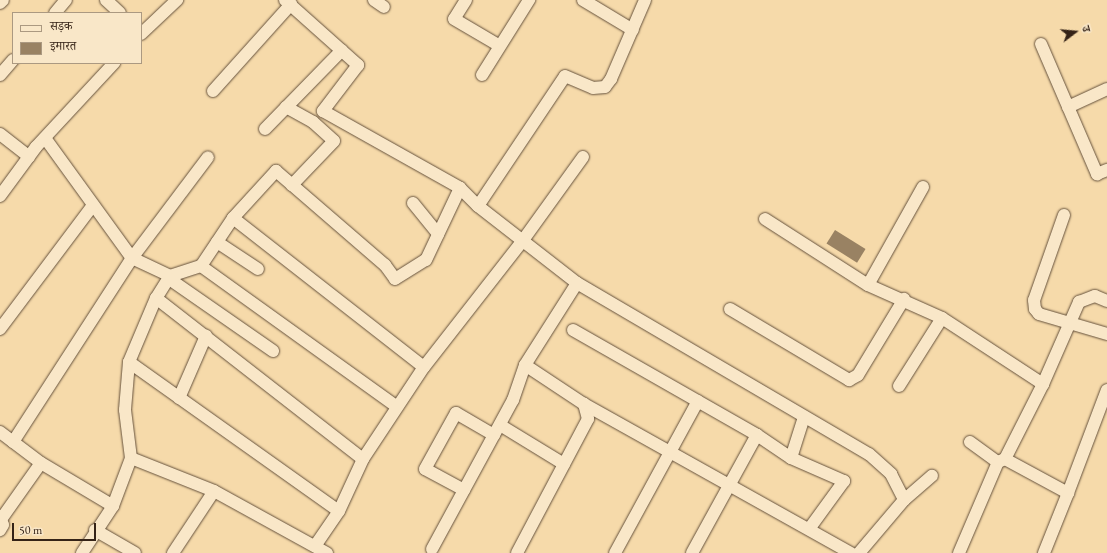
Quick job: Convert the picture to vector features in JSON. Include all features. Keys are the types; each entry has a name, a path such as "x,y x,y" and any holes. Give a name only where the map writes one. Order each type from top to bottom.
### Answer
{"street":[{"path":"0,4 3,0"},
{"path":"56,12 66,0"},
{"path":"106,0 119,12"},
{"path":"142,32 177,0"},
{"path":"374,0 384,8"},
{"path":"466,0 454,19 500,46"},
{"path":"482,75 529,0"},
{"path":"583,0 633,30"},
{"path":"478,206 565,76 593,88 605,87 633,30 644,0"},
{"path":"213,91 288,2 358,65 323,111 460,188 478,206 521,243 577,283 869,454 891,474 904,500"},
{"path":"1041,44 1097,174 1107,170"},
{"path":"265,129 342,50"},
{"path":"0,74 12,61"},
{"path":"0,196 45,138 113,64"},
{"path":"1068,107 1107,89"},
{"path":"286,107 313,122 334,141 292,185"},
{"path":"0,134 29,157"},
{"path":"45,138 132,258 169,277 273,351"},
{"path":"13,442 132,258 208,157"},
{"path":"315,546 339,511 363,459 424,367 521,243 583,157"},
{"path":"82,553 95,530 113,506 131,458 125,410 129,362 156,298 169,277 201,266 233,218 276,172 385,266 395,279 426,260 460,188"},
{"path":"868,285 923,187"},
{"path":"413,203 438,234"},
{"path":"0,329 93,205"},
{"path":"1064,215 1034,300 1039,314 1107,334"},
{"path":"233,218 424,367"},
{"path":"765,219 868,285 904,299 942,318 1043,384"},
{"path":"217,242 258,269"},
{"path":"201,266 398,407"},
{"path":"434,552 464,490 513,400 525,365 577,283"},
{"path":"959,553 1001,461 1043,384 1068,323 1079,302 1086,297 1095,296 1107,301"},
{"path":"156,298 363,459"},
{"path":"730,308 850,380 858,375 904,299"},
{"path":"899,386 942,318"},
{"path":"573,330 757,435 790,458 844,481 809,529"},
{"path":"179,398 206,336"},
{"path":"129,362 339,511"},
{"path":"525,365 584,404 730,488 763,502 851,553"},
{"path":"1044,553 1107,390"},
{"path":"615,553 698,401"},
{"path":"517,553 588,419 584,404"},
{"path":"464,490 425,469 456,413 497,430 564,464"},
{"path":"790,458 804,417"},
{"path":"0,432 41,463 113,506"},
{"path":"692,553 730,488 757,435"},
{"path":"970,442 1001,461 1068,493"},
{"path":"131,458 214,491 327,553"},
{"path":"1,521 41,463"},
{"path":"859,553 904,500 932,476"},
{"path":"173,553 214,491"},
{"path":"95,530 135,553"}],"building":[{"path":"835,230 866,249 857,263 827,244"}]}
